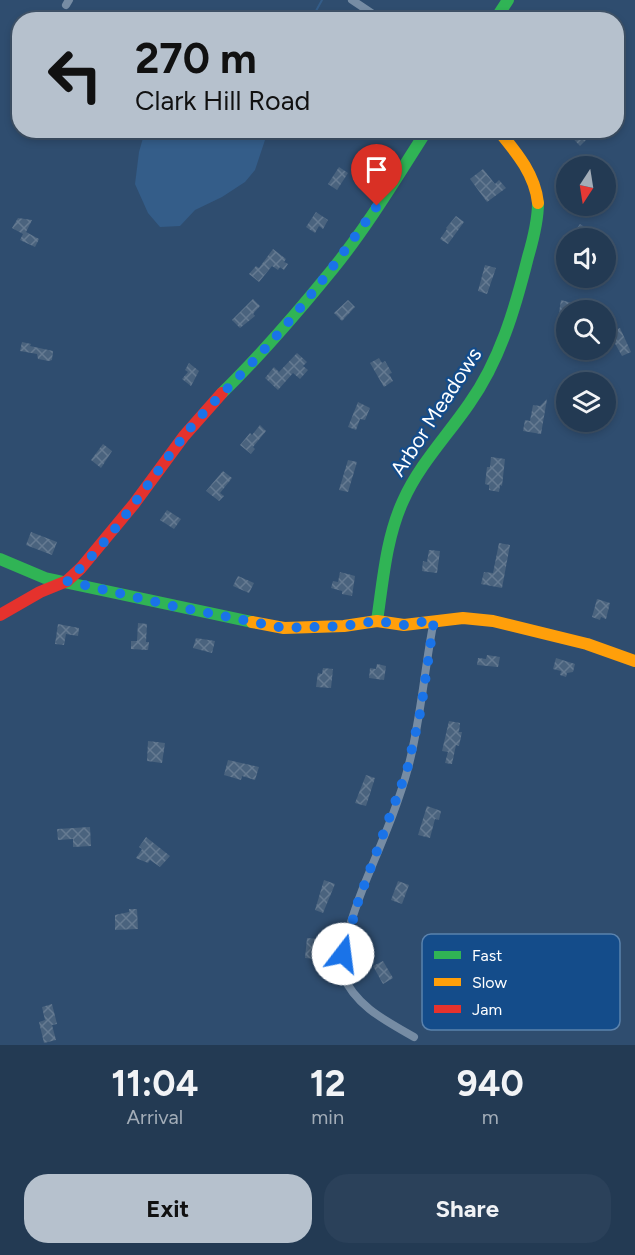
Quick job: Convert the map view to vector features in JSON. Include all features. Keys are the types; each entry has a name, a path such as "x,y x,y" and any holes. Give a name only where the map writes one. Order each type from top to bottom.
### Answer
{"street":[{"path":"352,0 370,12"},
{"path":"0,615 40,592 67,581 81,568 134,504 210,404 245,370 333,269 422,138"},
{"name":"Arbor Meadows","path":"377,621 394,529 402,502 412,482 477,393 494,364 525,272 536,225 538,201 533,180 504,138"},
{"path":"0,560 45,578 284,628 344,626 377,621 404,625 463,618 493,621 587,644 635,661"},
{"path":"414,1037 369,1010 353,992 342,974 343,954 358,902 407,770 421,709 434,620"}],"water":[{"path":"143,138 266,138 255,170 245,182 222,197 195,210 180,226 160,227 148,213 135,184"}],"building":[{"path":"572,138 588,138 580,146"},
{"path":"339,167 348,173 337,190 328,184"},
{"path":"483,169 495,184 499,180 506,188 487,202 470,179"},
{"path":"316,212 328,220 323,229 319,226 315,233 306,227"},
{"path":"456,216 464,222 448,244 440,239"},
{"path":"18,218 32,220 26,232 39,239 35,247 20,240 23,234 12,228"},
{"path":"273,249 286,259 284,262 288,264 284,270 280,267 278,270 272,266 259,282 249,274 256,266 259,268"},
{"path":"485,265 496,268 487,294 478,291"},
{"path":"253,299 260,306 253,314 255,316 240,328 232,320"},
{"path":"348,300 355,307 342,321 334,313"},
{"path":"620,328 631,352 622,356 616,345 616,330"},
{"path":"22,342 53,351 52,360 38,359 37,354 20,351"},
{"path":"297,353 307,362 303,366 308,370 300,379 293,373 278,390 265,378 274,367 279,372"},
{"path":"379,358 382,363 385,361 392,373 389,374 393,381 384,387 370,363"},
{"path":"189,363 199,371 191,386 182,379 188,372 185,370"},
{"path":"547,399 541,434 523,431 525,420 530,421 533,405 540,406"},
{"path":"358,402 370,408 365,420 360,419 356,430 348,427"},
{"path":"260,425 266,431 253,447 255,449 251,454 240,445"},
{"path":"103,444 112,451 101,468 91,460"},
{"path":"491,457 505,459 502,486 500,485 499,492 489,490 489,485 485,484"},
{"path":"348,460 357,462 348,492 339,490"},
{"path":"223,471 232,478 220,493 224,496 219,501 206,491"},
{"path":"167,510 181,519 174,529 160,520"},
{"path":"31,532 57,542 52,555 26,545"},
{"path":"499,543 510,545 502,588 481,584 484,572 493,573"},
{"path":"429,550 440,551 437,573 422,571 423,561 427,562"},
{"path":"340,572 355,576 352,596 331,588 333,581 338,582"},
{"path":"238,576 254,583 249,593 233,586"},
{"path":"597,599 610,603 606,619 601,617 600,620 592,617"},
{"path":"138,623 147,624 148,650 131,649 131,641 137,641"},
{"path":"58,624 79,628 78,636 66,634 64,645 55,644"},
{"path":"196,638 215,641 212,653 193,648"},
{"path":"487,655 500,657 498,667 477,665 478,658 486,659"},
{"path":"556,658 575,664 573,672 567,673 566,677 560,675 561,671 553,669"},
{"path":"377,664 386,666 384,680 369,678 370,668 376,669"},
{"path":"323,668 333,669 331,688 316,687 318,673 322,674"},
{"path":"449,721 460,723 459,732 462,732 459,746 456,745 452,764 445,763 448,752 442,751"},
{"path":"148,741 165,743 162,763 147,761"},
{"path":"228,760 259,767 255,780 242,776 241,780 224,775"},
{"path":"366,775 375,778 366,806 355,803"},
{"path":"427,806 441,811 439,820 435,819 430,838 418,835"},
{"path":"90,827 91,846 73,847 73,839 58,840 57,829"},
{"path":"146,837 170,856 160,867 150,860 148,863 136,858 142,849 139,847"},
{"path":"324,880 335,884 323,913 315,910"},
{"path":"398,881 409,885 402,904 391,900"},
{"path":"129,909 137,909 138,929 115,930 115,915 129,912"},
{"path":"307,938 318,939 316,959 305,958"},
{"path":"383,961 393,978 383,984 373,966"},
{"path":"52,1004 57,1024 52,1025 56,1040 44,1043 39,1022 45,1020 42,1007"}],"waterway":[{"path":"315,12 322,0"}],"traffic: fast":[{"path":"500,12 508,0"},
{"path":"222,393 251,364 345,254 422,138"},
{"path":"377,621 386,560 397,515 417,475 469,404 498,352 523,276 535,231 538,203"},
{"path":"0,559 45,578 252,622"}],"traffic: slow":[{"path":"504,138 529,173 538,203"},
{"path":"252,622 284,628 344,626 377,621 404,625 463,618 493,621 587,644 635,661"}],"traffic: jam":[{"path":"0,615 40,592 67,581 81,568 134,504 184,436 222,393"}],"route":[{"path":"343,954 358,902 386,831 413,748 434,620 404,625 377,621 344,626 284,628 93,589 67,581 81,568 134,504 210,404 245,370 333,269 377,206"}]}
